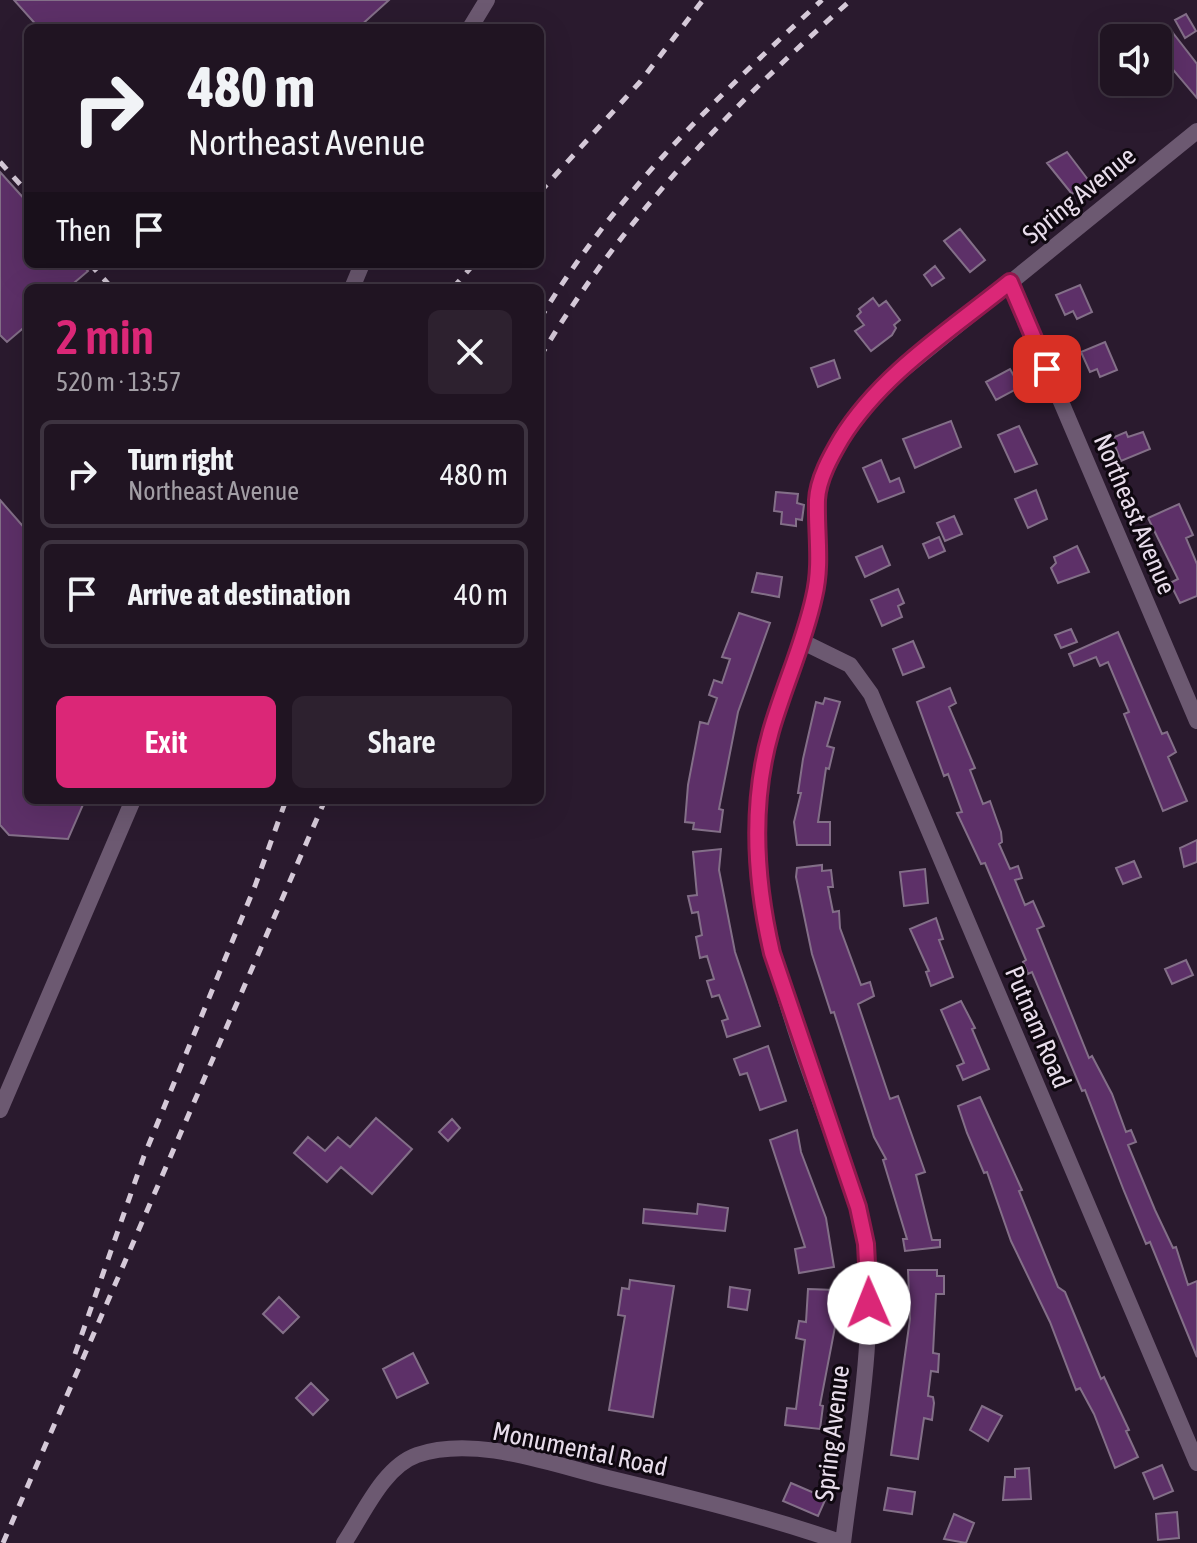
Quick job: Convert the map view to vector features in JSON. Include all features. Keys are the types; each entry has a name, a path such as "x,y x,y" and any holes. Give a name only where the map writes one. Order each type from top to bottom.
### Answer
{"street":[{"path":"472,24 487,0"},
{"name":"Spring Avenue","path":"843,1543 868,1323 870,1283 866,1244 858,1207 772,953 758,874 761,773 814,598 820,562 817,498 826,466 841,439 860,411 889,381 1197,131"},
{"name":"Northeast Avenue","path":"1010,282 1197,721"},
{"name":"Putnam Road","path":"801,641 835,654 850,665 871,694 1197,1463"},
{"path":"0,1110 131,804"},
{"name":"Monumental Road","path":"344,1543 384,1482 399,1465 415,1456 440,1450 508,1454 748,1512 843,1543"}],"building":[{"path":"14,0 389,0 362,24 35,24"},
{"path":"1186,14 1196,31 1185,38 1175,20"},
{"path":"1172,34 1197,64 1197,98 1172,69"},
{"path":"1067,152 1089,181 1072,194 1047,163"},
{"path":"0,172 24,199 24,268 85,268 88,271 73,284 24,284 24,327 7,342 0,335"},
{"path":"960,229 985,260 970,272 944,241"},
{"path":"935,266 944,278 932,286 924,275"},
{"path":"1080,285 1092,312 1077,319 1073,311 1065,315 1056,295"},
{"path":"873,298 879,306 886,301 900,320 894,325 896,328 892,335 871,351 855,331 864,325 857,316 861,312 859,309"},
{"path":"1105,342 1117,370 1100,377 1097,369 1090,372 1081,352"},
{"path":"834,360 840,378 818,387 811,368"},
{"path":"1010,369 1020,387 996,400 986,382"},
{"path":"951,421 961,447 915,468 903,439"},
{"path":"1019,426 1037,464 1015,472 998,435"},
{"path":"1126,432 1128,437 1143,432 1150,449 1121,461 1112,438"},
{"path":"881,460 890,482 899,478 904,492 878,502 863,468"},
{"path":"1036,490 1047,519 1028,528 1015,499"},
{"path":"776,492 798,494 797,503 804,505 802,520 796,519 796,526 781,524 782,512 774,511"},
{"path":"0,500 24,527 24,804 83,804 68,839 9,835 0,825"},
{"path":"1179,504 1193,535 1186,538 1197,564 1197,596 1180,603 1170,583 1178,579 1148,518"},
{"path":"954,516 962,534 945,541 937,523"},
{"path":"939,537 945,551 929,558 923,544"},
{"path":"882,546 890,565 865,577 856,557"},
{"path":"1077,546 1089,572 1058,583 1051,568 1056,563 1054,557"},
{"path":"757,573 782,577 779,597 752,592"},
{"path":"898,589 904,603 898,606 902,617 882,626 871,600"},
{"path":"739,613 770,623 738,712 719,809 723,810 720,832 693,829 694,823 685,822 688,785 700,722 708,724 717,698 709,695 714,680 722,683 730,659 722,657"},
{"path":"1071,629 1077,642 1061,648 1055,635"},
{"path":"1118,632 1162,734 1167,732 1176,752 1168,757 1187,801 1163,811 1124,714 1129,712 1108,662 1100,666 1096,657 1074,666 1069,654"},
{"path":"913,641 924,667 903,675 893,649"},
{"path":"950,688 956,703 949,707 975,768 970,770 983,804 990,801 1001,832 1002,842 999,844 1010,869 1018,866 1022,878 1015,880 1025,905 1033,901 1044,926 1037,929 1089,1058 1092,1056 1112,1094 1126,1132 1131,1130 1136,1142 1128,1145 1155,1210 1173,1248 1176,1247 1188,1285 1197,1281 1197,1357 1150,1242 1146,1244 1085,1090 1082,1091 1032,972 1028,974 1023,962 1026,960 985,863 981,864 957,813 962,812 948,774 944,776 917,702"},
{"path":"825,698 840,702 827,746 834,748 829,769 826,768 818,822 830,822 830,845 797,845 794,822 801,793 798,793 803,759 816,702 823,704"},
{"path":"1197,840 1197,862 1184,867 1180,848"},
{"path":"721,849 719,870 735,952 760,1026 727,1037 722,1021 728,1019 719,995 712,997 707,981 714,979 707,956 700,958 696,937 702,935 698,912 692,913 688,896 697,895 693,852"},
{"path":"1134,861 1141,877 1123,884 1116,868"},
{"path":"822,865 822,871 831,870 833,887 828,887 833,912 839,911 840,928 861,985 870,982 874,996 858,1004 890,1099 898,1096 925,1172 916,1175 932,1240 940,1240 940,1247 905,1251 903,1239 907,1239 883,1160 886,1159 874,1137 812,954 796,877 797,868"},
{"path":"925,869 928,903 904,906 900,872"},
{"path":"936,918 943,939 939,940 953,977 931,986 926,972 929,971 910,929"},
{"path":"1186,960 1193,975 1172,984 1165,969"},
{"path":"961,1001 975,1028 972,1029 989,1069 963,1080 957,1066 964,1063 941,1010"},
{"path":"768,1046 786,1101 760,1110 747,1073 740,1075 734,1059"},
{"path":"980,1097 1022,1190 1019,1191 1058,1287 1065,1292 1101,1379 1104,1377 1129,1430 1126,1431 1138,1457 1115,1468 1094,1414 1080,1388 1076,1390 1050,1322 1011,1241 987,1172 984,1173 967,1133 958,1106"},
{"path":"376,1118 412,1149 372,1194 341,1167 327,1182 294,1153 308,1137 325,1151 338,1137 350,1147"},
{"path":"452,1119 460,1128 448,1141 439,1132"},
{"path":"797,1130 801,1152 826,1218 834,1267 799,1273 795,1249 805,1247 770,1140"},
{"path":"698,1204 728,1208 725,1231 643,1223 644,1209 697,1214"},
{"path":"908,1270 937,1270 937,1276 944,1276 944,1294 936,1294 933,1353 939,1354 938,1372 931,1371 928,1396 933,1397 934,1403 932,1420 924,1418 918,1459 891,1455 910,1319"},
{"path":"630,1280 674,1286 653,1417 609,1410 625,1316 618,1315 622,1288 629,1289"},
{"path":"730,1287 750,1290 747,1310 728,1307"},
{"path":"808,1289 835,1290 835,1327 820,1405 823,1406 820,1429 785,1425 787,1408 796,1409 805,1340 796,1338 799,1321 806,1322"},
{"path":"279,1297 299,1317 283,1333 263,1314"},
{"path":"413,1353 428,1383 397,1398 383,1369"},
{"path":"311,1383 328,1400 313,1415 296,1398"},
{"path":"982,1406 1002,1416 988,1441 970,1430"},
{"path":"1162,1465 1173,1491 1154,1499 1143,1473"},
{"path":"1029,1468 1031,1499 1003,1500 1005,1477 1015,1477 1015,1469"},
{"path":"791,1483 826,1498 818,1516 783,1501"},
{"path":"888,1488 915,1492 912,1514 884,1510"},
{"path":"1177,1512 1179,1538 1158,1540 1156,1514"},
{"path":"954,1514 974,1523 966,1543 944,1539"}],"railway":[{"path":"544,188 640,82 703,0"},
{"path":"544,313 600,231 669,149 822,0"},
{"path":"544,351 606,258 681,166 763,81 851,0"},
{"path":"0,162 24,189"},
{"path":"94,268 108,284"},
{"path":"456,284 470,268"},
{"path":"75,1354 144,1156 255,886 285,804"},
{"path":"3,1543 323,804"}],"route":[{"path":"869,1303 866,1244 858,1207 772,953 764,916 758,874 757,822 761,773 770,734 814,598 820,562 817,498 826,466 860,411 889,381 1010,282 1047,369"}]}
